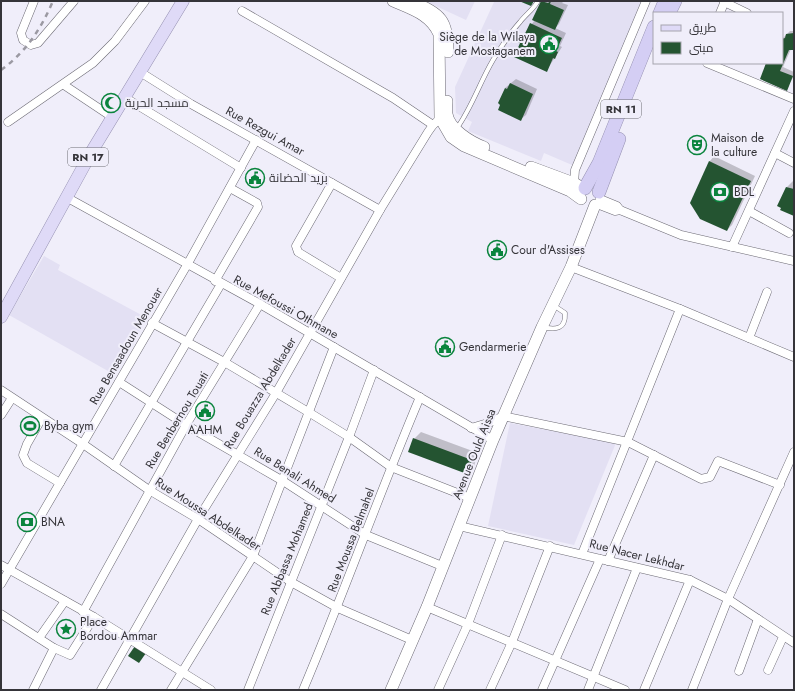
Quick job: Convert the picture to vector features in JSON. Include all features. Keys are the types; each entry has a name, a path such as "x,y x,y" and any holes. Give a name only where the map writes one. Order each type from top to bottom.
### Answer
{"highway":[{"path":"660,12 664,1"},
{"path":"670,12 675,1"},
{"name":"RN 11","path":"589,196 599,163 653,29"},
{"name":"RN 11","path":"589,196 653,51"}],"main road":[{"name":"RN 17","path":"1,316 66,197 112,117 183,1"},
{"path":"392,1 423,15 435,25 439,34 440,119 464,146 570,191 589,196"},
{"path":"412,1 436,13 447,33 440,119"},
{"path":"453,133 589,196"},
{"name":"Avenue Ould Aissa","path":"391,690 427,607 442,566 503,416 542,327 571,266 585,228 589,196"}],"street":[{"path":"34,1 21,33 23,40 31,45 38,43 74,1"},
{"path":"8,122 64,85 93,63 115,41 145,1"},
{"path":"646,1 575,170 589,196 615,211 620,210 681,235 794,262"},
{"path":"720,12 725,1 745,12"},
{"path":"242,11 392,98 440,119"},
{"path":"709,64 794,99"},
{"name":"Rue Rezgui Amar","path":"140,72 191,104 380,210"},
{"path":"64,85 112,117"},
{"path":"124,97 241,168"},
{"path":"732,247 794,111"},
{"name":"Rue Bouazza Abdelkader","path":"101,690 198,519 276,393 380,210 440,119"},
{"name":"Rue Bensaadoun Menouar","path":"1,584 152,323 188,265 256,140"},
{"path":"775,154 794,163"},
{"path":"332,183 296,246 298,252 341,278"},
{"path":"114,466 188,343 218,282 258,207 257,203 230,188"},
{"name":"Rue Mefoussi Othmane","path":"66,197 260,304 309,334 374,370 493,440"},
{"path":"749,211 789,233"},
{"path":"571,266 680,309 794,357"},
{"path":"749,338 768,292"},
{"name":"Rue Benbernou Touati","path":"83,612 186,425 226,363 260,304"},
{"path":"582,554 680,309"},
{"path":"152,323 226,363 310,413 349,437 391,467 470,498"},
{"path":"171,690 253,556 310,413 334,347"},
{"name":"Rue Abbassa Mohamed","path":"248,690 349,437 374,370"},
{"name":"Rue Benali Ahmed","path":"119,382 186,425 283,481 366,535 442,566"},
{"name":"Rue Moussa Abdelkader","path":"1,390 149,490 198,519 291,582 338,608 412,640"},
{"name":"Rue Moussa Belmahel","path":"303,690 338,608 391,467 420,397"},
{"path":"1,415 12,398"},
{"path":"471,428 492,422 503,416 628,442 701,479 710,477 718,461 780,485"},
{"path":"42,418 27,444 23,455 27,464 60,483"},
{"path":"692,690 728,599 794,452"},
{"path":"542,690 554,661 654,455"},
{"name":"Rue Nacer Lekhdar","path":"459,526 550,546 690,580 728,599 794,643"},
{"path":"438,690 468,624 502,535"},
{"path":"490,690 512,642 550,546"},
{"path":"1,564 94,617 211,690"},
{"path":"588,690 637,568"},
{"path":"644,690 690,580"},
{"path":"39,638 65,601"},
{"path":"427,607 625,690"},
{"path":"1,614 54,648 70,655 94,617"},
{"path":"739,671 758,620"},
{"path":"768,670 783,636"},
{"path":"34,690 54,648"}],"lane":[{"path":"453,133 464,118 493,60 508,36 532,10 538,1"},
{"path":"542,327 556,330 560,327 566,317 565,313 552,305"}],"shaded area":[{"name":"Siège de la Wilaya de Mostaganem","path":"425,1 475,1 466,20"},
{"name":"Siège de la Wilaya de Mostaganem","path":"491,1 642,1 574,164 572,165 544,153 541,161 468,131 472,122 456,113 455,87 494,2"},
{"path":"44,256 60,265 58,270 147,318 115,375 9,315"},
{"path":"510,423 616,443 574,545 488,526"}],"building":[{"path":"519,1 534,1 531,6"},
{"path":"541,1 548,3 551,1 550,4 564,10 555,30 532,20"},
{"path":"530,23 562,38 556,51 558,52 555,59 553,58 547,72 514,57 520,43 517,42 520,35 524,36"},
{"path":"794,33 794,50 789,50 783,64 783,39 785,38 786,34"},
{"path":"766,64 783,64 780,71 793,76 787,91 760,79"},
{"path":"510,83 533,94 521,121 498,110 500,105 498,103 505,88 507,89"},
{"name":"BDL","path":"709,161 751,181 727,231 700,219 690,203"},
{"path":"786,187 794,189 794,216 780,210 781,208 777,206"},
{"path":"413,438 472,460 467,474 408,452"},
{"path":"135,646 146,653 139,663 128,656"}],"railway":[{"path":"1,70 18,56 32,39 53,1"}],"place":[{"name":"Siège de la Wilaya de Mostaganem","path":"549,44"},
{"name":"مسجد الحرية","path":"111,103"},
{"name":"Maison de la culture","path":"697,145"},
{"name":"بريد الحضانة","path":"255,178"},
{"name":"BDL","path":"720,192"},
{"name":"Cour d'Assises","path":"497,250"},
{"name":"Gendarmerie","path":"445,347"},
{"name":"AAHM","path":"205,411"},
{"name":"Byba gym","path":"30,426"},
{"name":"BNA","path":"27,522"},
{"name":"Place Bordou Ammar","path":"66,629"}]}
